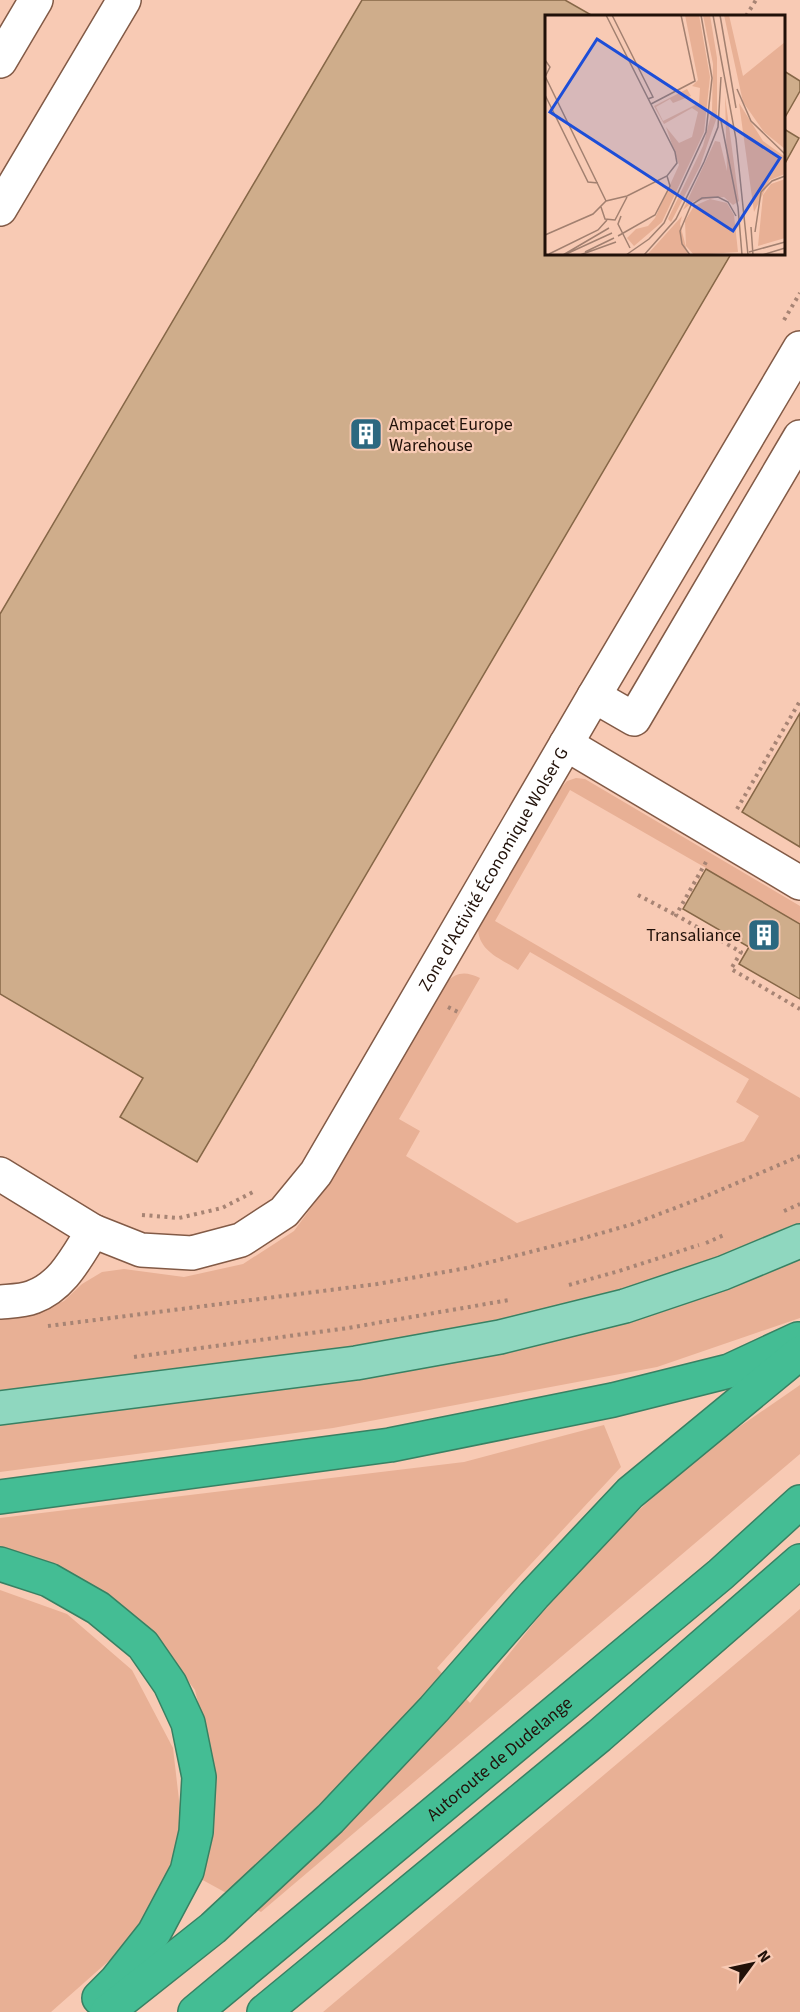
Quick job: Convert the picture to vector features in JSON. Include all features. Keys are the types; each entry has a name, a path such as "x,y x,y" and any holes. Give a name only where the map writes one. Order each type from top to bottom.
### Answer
{"highway":[{"path":"0,1497 390,1445 613,1400 729,1371 800,1339"},
{"path":"107,2012 213,1928 330,1819 630,1493 800,1353"},
{"name":"Autoroute de Dudelange","path":"195,2012 721,1574 800,1502"},
{"path":"264,2012 590,1744 800,1561"},
{"path":"0,1564 49,1580 98,1608 143,1645 170,1684 188,1723 199,1778 196,1832 187,1871 154,1933 117,1981 86,2012"}],"main road":[{"path":"0,1408 356,1363 500,1337 625,1306 723,1273 800,1241"}],"lane":[{"path":"0,61 36,0"},
{"path":"0,209 124,0"},
{"name":"Zone d'Activité Économique Wolser G","path":"0,1174 93,1231 141,1250 192,1252 241,1240 284,1212 316,1173 594,696 791,336"},
{"path":"594,696 634,719 800,437"},
{"path":"566,744 800,883"},
{"path":"0,1302 31,1298 52,1288 93,1231"}],"path":[{"path":"747,15 756,0"},
{"path":"791,336 800,293"},
{"path":"638,895 676,915"},
{"path":"47,1326 377,1284 467,1268 633,1224 800,1156"},
{"path":"134,1214 178,1218 222,1208 262,1187"},
{"path":"780,1213 800,1204"},
{"path":"564,1286 619,1271 729,1233"},
{"path":"128,1358 348,1328 520,1298"}],"shaded area":[{"path":"576,778 585,779 800,906 800,999 739,964 748,947 683,909 706,868 570,790 495,921 800,1098 800,1224 717,1258 619,1291 495,1322 353,1347 0,1392 0,1316 42,1311 64,1301 82,1284 102,1272 124,1269 184,1277 243,1264 294,1231 330,1182 445,983 457,975 470,974 480,978 399,1119 420,1131 406,1156 517,1223 744,1141 759,1116 736,1102 749,1079 530,952 518,970 492,954 480,938 478,930 561,788 567,781"},
{"path":"800,1259 800,1318 657,1367 333,1428 0,1472 0,1424 628,1321 728,1289"},
{"path":"800,1385 800,1454 261,1912 199,1878 214,1834 215,1773 195,1690 142,1621 105,1595 0,1550 0,1518 464,1462 604,1425 621,1467 437,1668 470,1703 541,1614 621,1527 697,1456"},
{"path":"0,1590 67,1614 132,1670 173,1748 182,1826 169,1868 129,1943 51,2012 0,2012"},
{"path":"800,1609 800,2012 323,2012 785,1622"}],"building":[{"name":"Ampacet Europe Warehouse","path":"362,0 565,0 591,15 545,15 545,255 730,255 197,1162 120,1117 143,1078 0,994 0,614"},
{"path":"785,72 800,81 800,91 785,117"},
{"path":"785,130 799,138 785,163"},
{"path":"800,713 800,847 742,812"},
{"name":"Transaliance","path":"706,869 800,924 800,999 739,964 749,947 683,909"}],"place":[{"name":"Ampacet Europe Warehouse","path":"366,434"},
{"name":"Transaliance","path":"764,935"}]}
